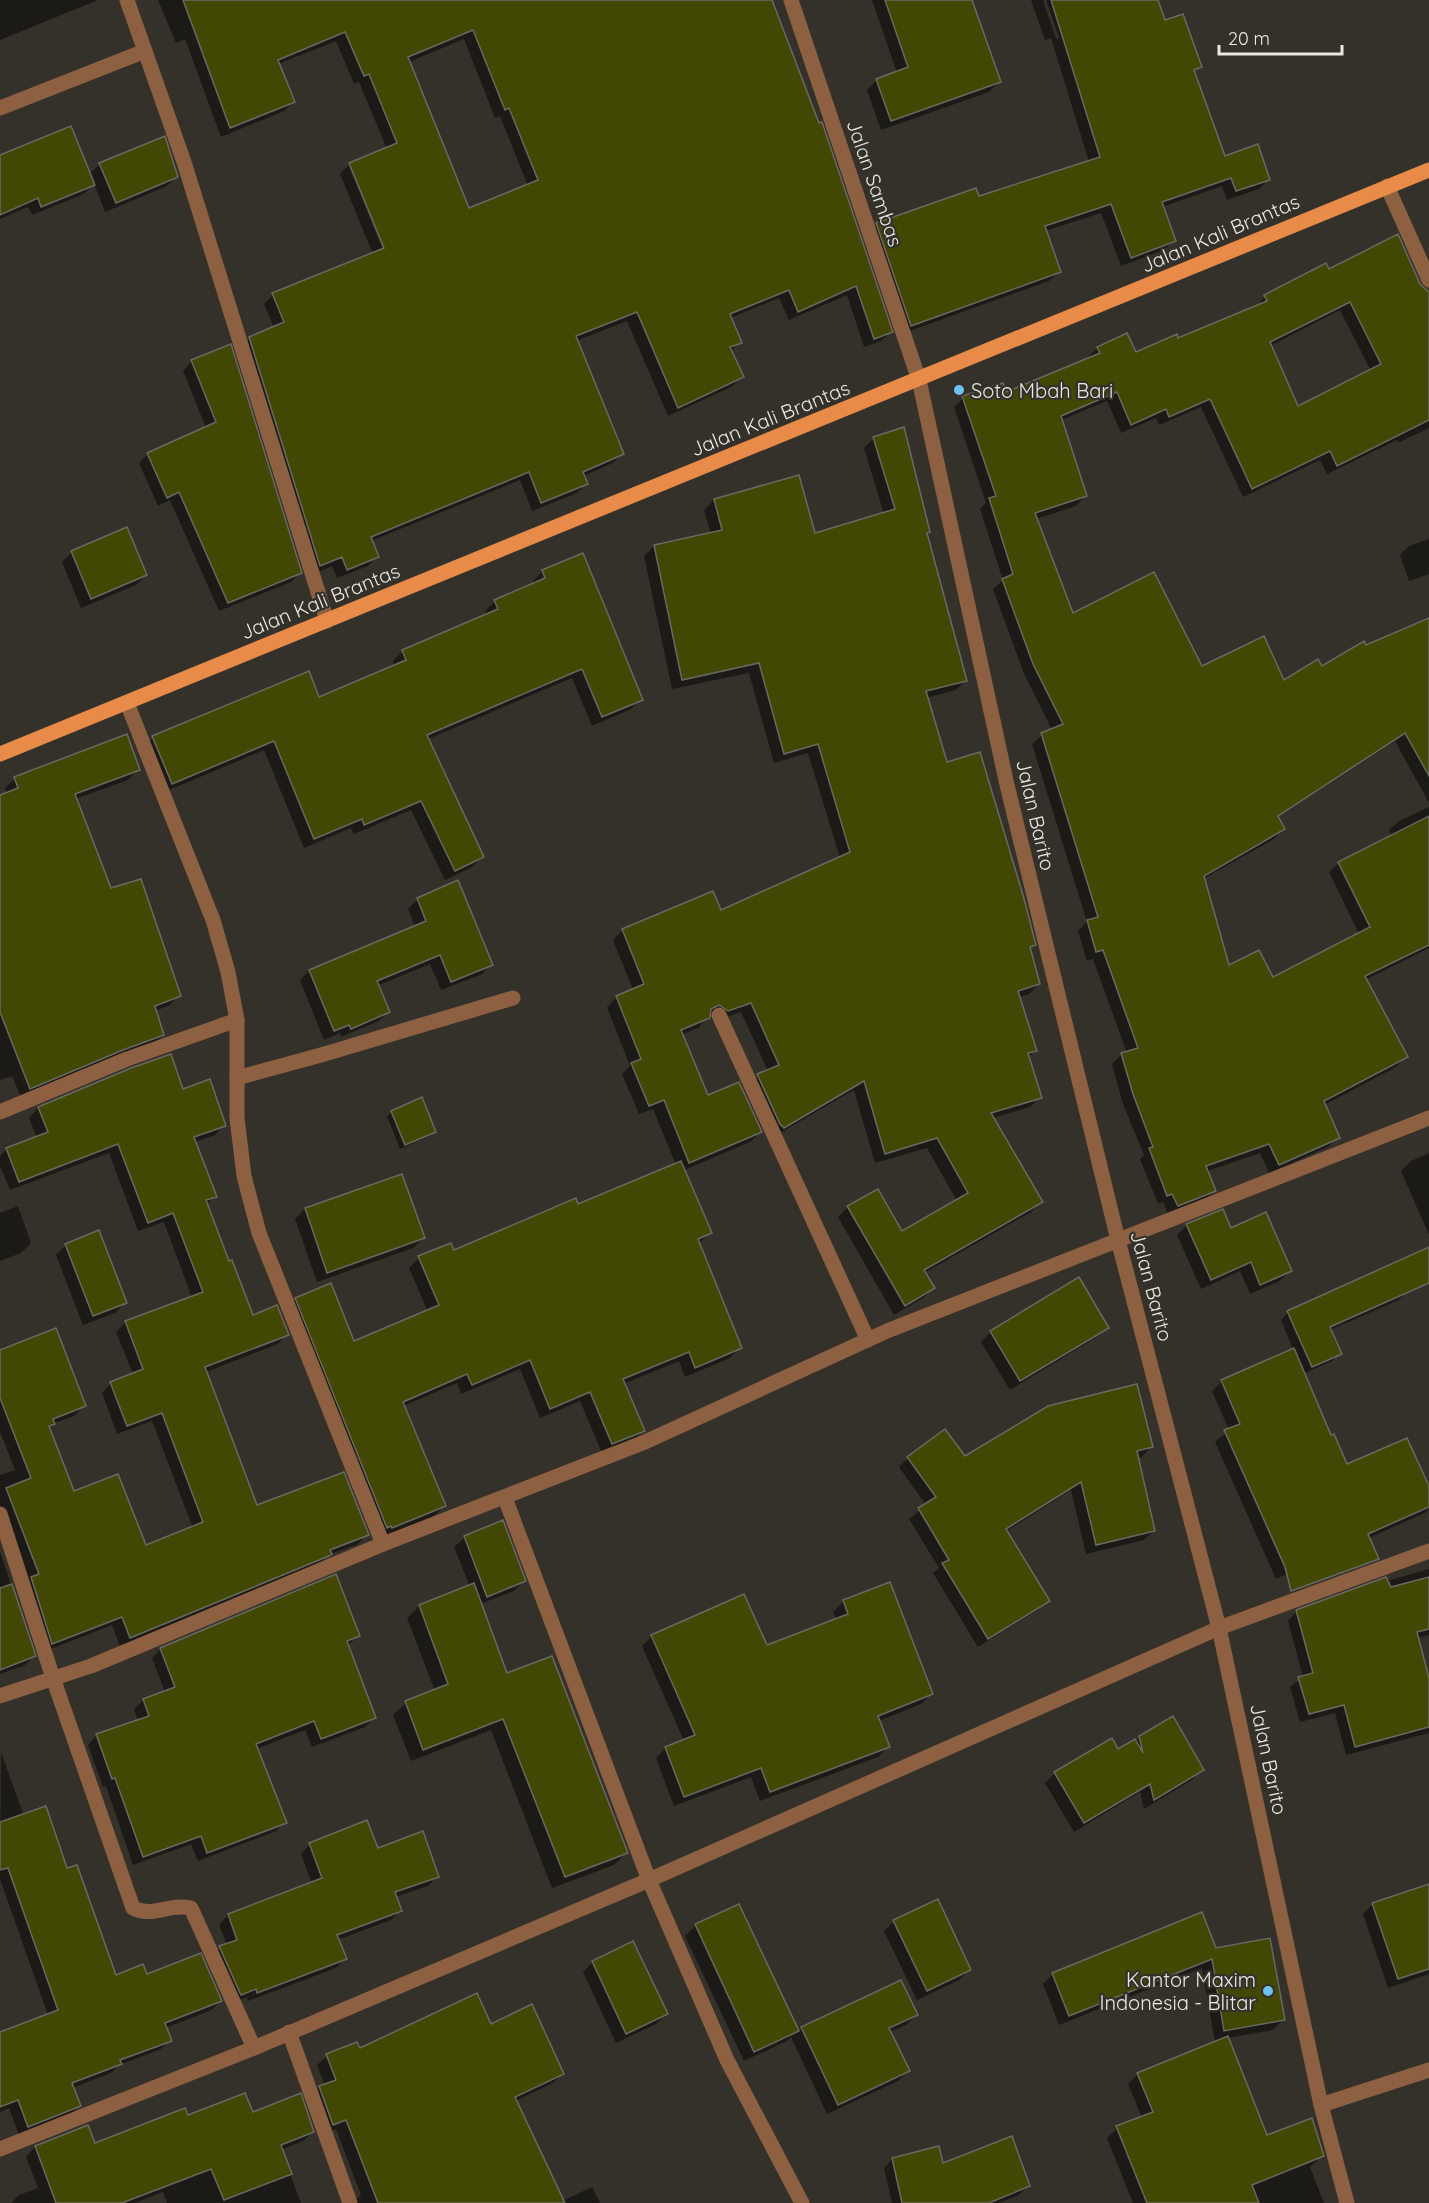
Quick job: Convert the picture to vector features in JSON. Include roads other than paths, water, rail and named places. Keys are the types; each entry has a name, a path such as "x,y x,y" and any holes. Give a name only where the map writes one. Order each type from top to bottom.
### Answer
{"main road":[{"name":"Jalan Kali Brantas","path":"0,754 1429,170"}],"street":[{"path":"127,0 184,162 327,621"},
{"name":"Jalan Sambas","path":"791,0 919,380"},
{"path":"0,108 145,51"},
{"path":"1387,186 1429,280"},
{"name":"Jalan Barito","path":"919,380 1007,785 1118,1240 1219,1628 1321,2105 1347,2203"},
{"path":"127,703 213,920 228,972 237,1020 237,1118 244,1176 259,1233 383,1544"},
{"path":"237,1078 513,998"},
{"path":"719,1015 868,1340"},
{"path":"0,1112 127,1059 237,1020"},
{"path":"0,1696 91,1666 383,1544 645,1442 868,1340 1429,1118"},
{"path":"505,1498 649,1880 727,2060 802,2203"},
{"path":"0,1514 53,1678 133,1908 144,1913 181,1905 191,1908 254,2048"},
{"path":"0,2149 254,2048 649,1880 1219,1628 1429,1551"},
{"path":"289,2032 350,2203"},
{"path":"1321,2105 1429,2070"}],"place":[{"name":"Soto Mbah Bari","path":"959,390"},
{"name":"Kantor Maxim Indonesia - Blitar","path":"1268,1991"}]}
